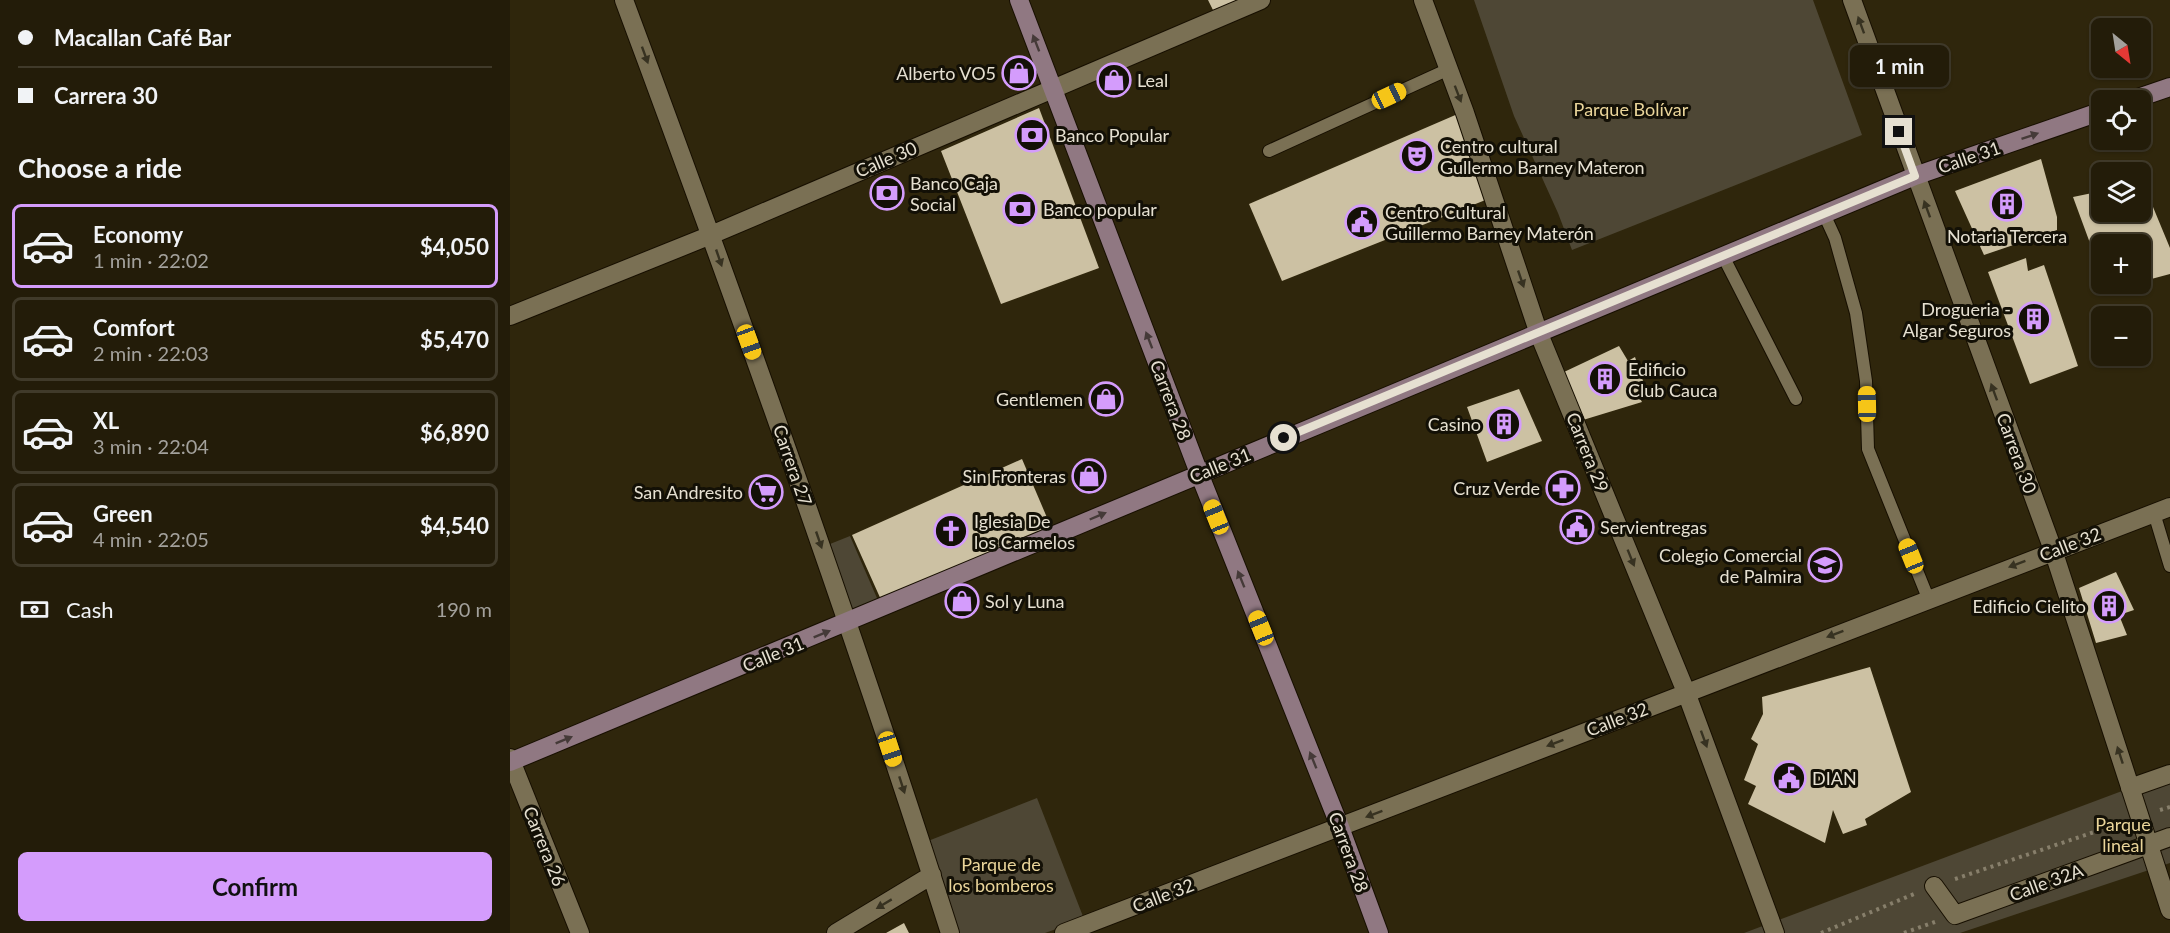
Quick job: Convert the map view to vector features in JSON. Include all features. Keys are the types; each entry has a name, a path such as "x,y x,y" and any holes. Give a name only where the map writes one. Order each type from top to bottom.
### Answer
{"main road":[{"name":"Carrera 28","path":"1019,0 1199,473 1340,827 1379,933"},
{"path":"2151,94 2170,87"},
{"name":"Calle 31","path":"510,760 849,623 1199,473 1539,334 1915,176 2091,115"}],"street":[{"name":"Carrera 27","path":"624,0 711,235 849,623 950,933"},
{"name":"Calle 30","path":"510,316 711,235 1261,0"},
{"name":"Carrera 29","path":"1423,0 1449,69 1539,334 1686,692 1775,933"},
{"name":"Carrera 30","path":"1852,0 2053,550 2170,910"},
{"name":"Calle 32","path":"1064,933 1928,598 2162,510"},
{"name":"Carrera 26","path":"510,760 580,933"},
{"path":"2130,788 2170,774"},
{"name":"Calle 32A","path":"1955,915 2170,837"},
{"path":"836,933 932,875"},
{"path":"1934,886 1955,915"}],"lane":[{"path":"1269,151 1449,69"},
{"path":"1824,214 1835,238 1856,313 1866,381 1868,449 1928,598"},
{"path":"1724,256 1796,399"},
{"path":"2162,510 2170,566"}],"path":[{"path":"1821,933 1934,886 2170,807"},
{"path":"1904,933 1955,915"}],"green space":[{"name":"Parque Bolívar","path":"1474,0 1813,0 1862,135 1572,250 1558,213 1514,116"},
{"path":"850,536 880,605 850,618 825,546"},
{"name":"Parque lineal","path":"2170,776 2170,863 1960,933 1744,933 2130,788"},
{"name":"Parque de los bomberos","path":"1037,798 1084,919 1045,933 958,933 928,841"}],"building":[{"path":"1208,0 1240,0 1213,10"},
{"name":"Banco popular","path":"1039,108 1099,268 1001,304 941,151"},
{"name":"Centro cultural Gullermo Barney Materon","path":"1460,113 1488,199 1282,281 1249,204"},
{"name":"Notaria Tercera","path":"2041,159 2057,217 2057,230 1984,255 1955,191"},
{"path":"2091,193 2091,222 2151,222 2151,202 2170,248 2170,274 2151,279 2151,234 2091,234 2091,246 2073,197"},
{"name":"Drogueria - Algar Seguros","path":"2026,258 2028,271 2044,265 2078,366 2030,384 1988,272"},
{"name":"Edificio Club Cauca","path":"1619,346 1628,361 1635,357 1645,387 1637,393 1642,402 1583,420 1564,372"},
{"name":"Casino","path":"1519,389 1542,441 1487,462 1467,407"},
{"name":"Iglesia De los Carmelos","path":"1022,459 1051,527 882,602 852,535"},
{"name":"Edificio Cielito","path":"2116,572 2134,610 2119,615 2127,635 2096,643 2079,588"},
{"path":"1870,667 1911,792 1865,819 1867,825 1843,834 1833,810 1825,843 1748,804 1756,786 1744,780 1758,744 1751,739 1763,714 1762,697"},
{"path":"904,923 909,933 886,933"}],"place":[{"name":"Alberto VO5","path":"1019,73"},
{"name":"Leal","path":"1114,80"},
{"name":"Banco Popular","path":"1032,135"},
{"name":"Centro cultural Gullermo Barney Materon","path":"1417,156"},
{"name":"Banco Caja Social","path":"887,193"},
{"name":"Notaria Tercera","path":"2007,204"},
{"name":"Banco popular","path":"1020,209"},
{"name":"Centro Cultural Guillermo Barney Materón","path":"1362,222"},
{"name":"Drogueria - Algar Seguros","path":"2034,319"},
{"name":"Edificio Club Cauca","path":"1605,379"},
{"name":"Gentlemen","path":"1106,399"},
{"name":"Casino","path":"1504,424"},
{"name":"Sin Fronteras","path":"1089,476"},
{"name":"Cruz Verde","path":"1563,488"},
{"name":"San Andresito","path":"766,492"},
{"name":"Servientregas","path":"1577,527"},
{"name":"Iglesia De los Carmelos","path":"951,531"},
{"name":"Colegio Comercial de Palmira","path":"1825,565"},
{"name":"Sol y Luna","path":"962,601"},
{"name":"Edificio Cielito","path":"2109,606"},
{"name":"DIAN","path":"1789,778"}],"route":[{"path":"1284,438 1915,176 1899,132"}]}
